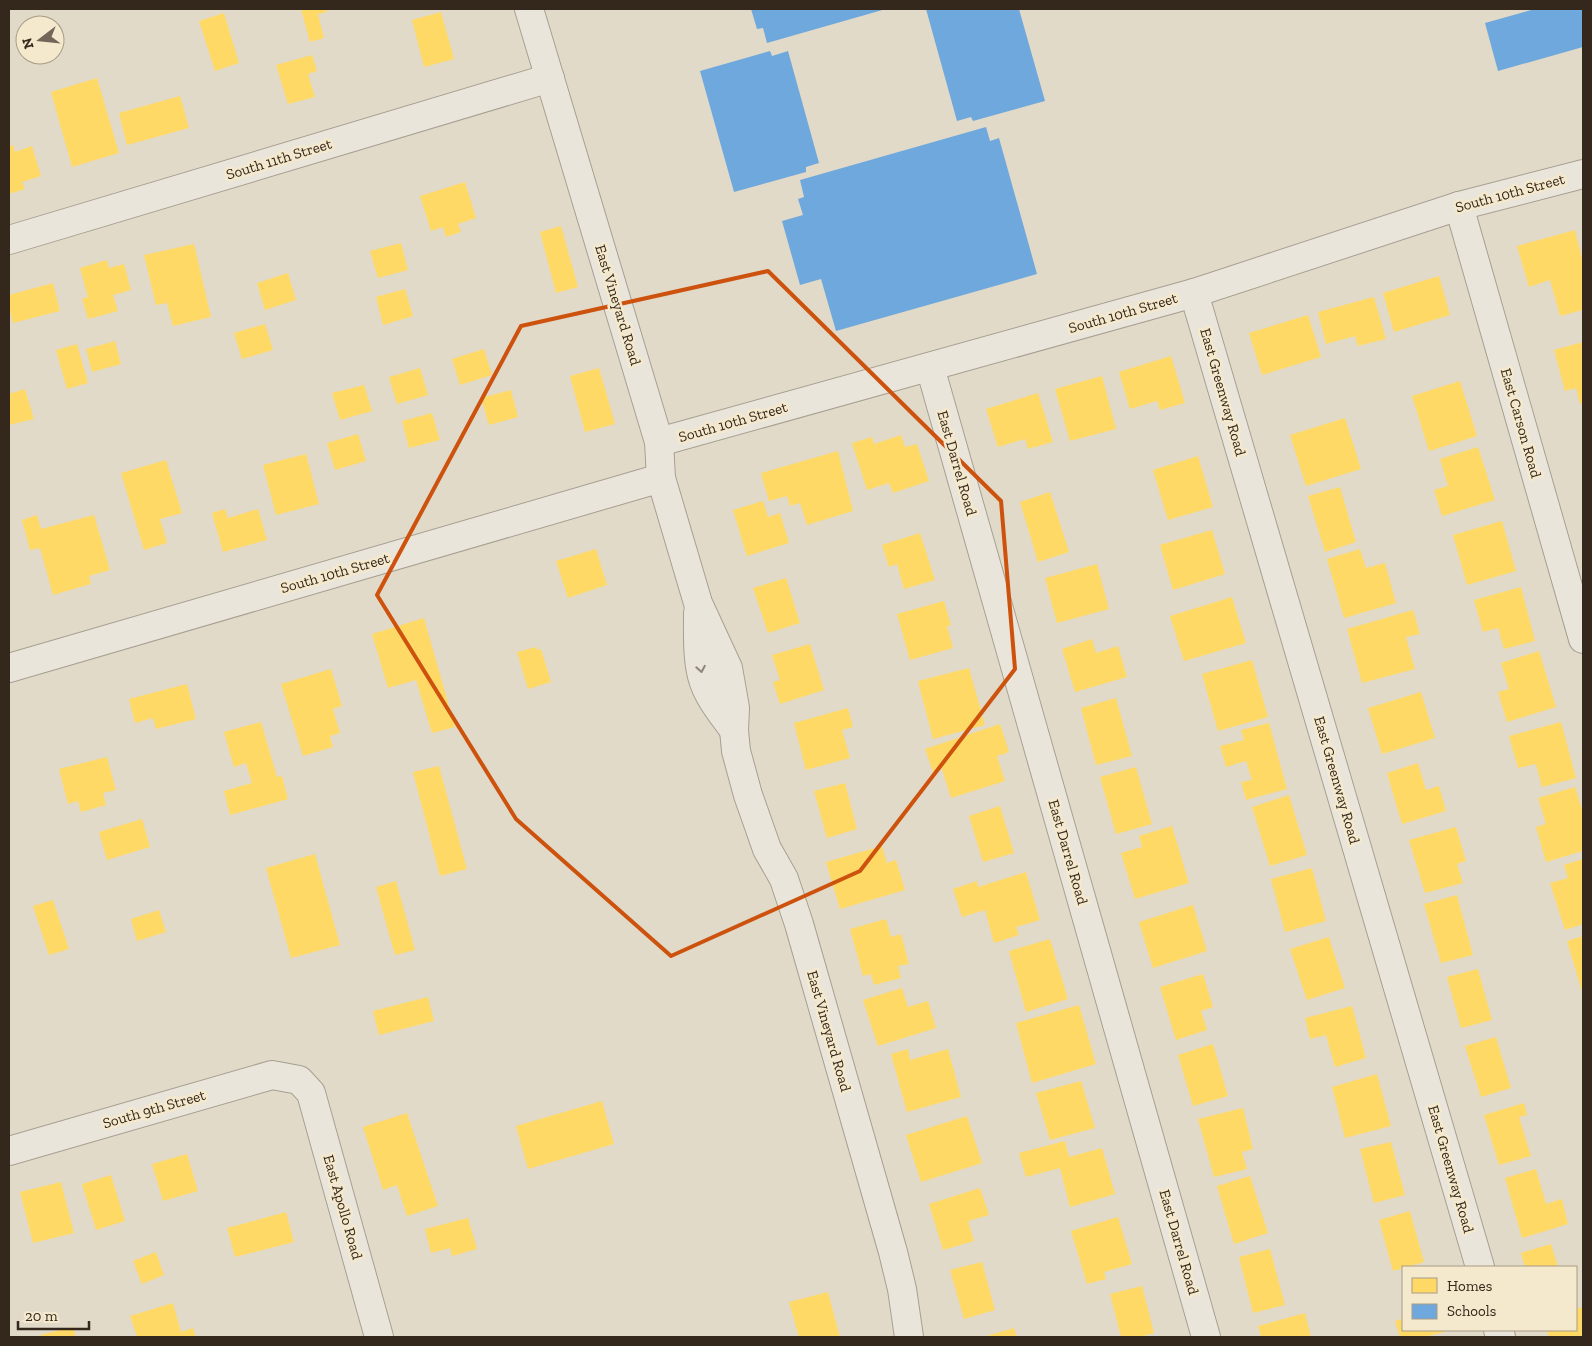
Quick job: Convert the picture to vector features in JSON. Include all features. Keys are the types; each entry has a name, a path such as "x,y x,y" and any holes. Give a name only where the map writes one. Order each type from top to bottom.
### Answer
{"street":[{"name":"East Vineyard Road","path":"529,9 659,442 661,478 698,603 728,668 735,708 734,730 736,751 748,795 767,849 784,879 801,933 893,1252 910,1337"},
{"name":"South 11th Street","path":"9,240 550,78"},
{"name":"South 10th Street","path":"659,442 1194,293 1459,206 1583,174"},
{"name":"East Carson Road","path":"1459,206 1583,639"},
{"name":"East Greenway Road","path":"1194,293 1480,1266"},
{"name":"East Darrel Road","path":"930,367 1206,1337"},
{"name":"South 10th Street","path":"9,668 661,478"},
{"name":"South 9th Street","path":"9,1152 272,1075 299,1080"},
{"name":"East Apollo Road","path":"299,1080 311,1093 379,1337"}],"highlighted area":[{"path":"768,271 1001,501 1015,669 860,871 671,956 516,819 377,595 521,326"}],"building: Homes":[{"path":"301,9 326,9 327,12 318,14 324,38 310,42"},
{"path":"441,12 454,59 424,67 412,20"},
{"path":"224,13 239,63 215,71 199,21"},
{"path":"312,55 317,71 308,74 315,97 288,104 276,65"},
{"path":"97,78 119,153 72,167 51,92"},
{"path":"180,96 189,128 127,145 119,113"},
{"path":"13,145 15,152 32,146 41,176 22,182 25,189 9,194 9,146"},
{"path":"465,182 476,218 458,224 461,232 446,237 443,227 431,231 420,196"},
{"path":"561,226 578,287 556,293 540,232"},
{"path":"1575,230 1583,263 1583,310 1560,316 1550,280 1529,287 1517,246"},
{"path":"401,243 408,270 378,278 370,251"},
{"path":"194,244 211,317 173,326 167,303 156,305 144,255"},
{"path":"107,260 109,268 124,264 131,290 113,295 118,311 88,319 82,299 88,297 80,268"},
{"path":"288,273 296,300 265,310 257,283"},
{"path":"1439,276 1450,315 1394,332 1383,293"},
{"path":"53,283 60,311 13,323 9,307 9,295"},
{"path":"405,289 413,316 383,325 376,297"},
{"path":"1374,297 1386,339 1358,346 1355,336 1326,344 1318,312"},
{"path":"1308,315 1321,357 1262,375 1249,333"},
{"path":"265,324 273,350 242,359 234,333"},
{"path":"115,341 121,364 92,372 86,349"},
{"path":"1583,342 1583,403 1580,404 1576,388 1565,391 1554,350"},
{"path":"77,344 88,383 67,389 56,350"},
{"path":"484,349 492,375 460,385 452,359"},
{"path":"1171,356 1185,403 1160,410 1157,401 1130,409 1119,372"},
{"path":"420,368 428,395 397,404 389,377"},
{"path":"599,368 615,424 585,432 570,376"},
{"path":"1102,376 1116,429 1070,441 1055,389"},
{"path":"1460,381 1477,436 1429,451 1412,396"},
{"path":"364,385 372,411 340,420 332,393"},
{"path":"25,389 34,419 9,425 9,394"},
{"path":"511,390 518,417 489,425 481,398"},
{"path":"1038,393 1053,442 1028,449 1025,439 998,447 986,409"},
{"path":"432,413 440,440 409,448 402,421"},
{"path":"1345,418 1361,469 1306,486 1290,435"},
{"path":"358,434 366,461 335,470 327,443"},
{"path":"901,435 905,447 917,444 929,481 893,493 889,483 867,490 852,443 872,437 874,444"},
{"path":"1478,447 1495,500 1442,516 1434,490 1448,486 1440,459"},
{"path":"838,451 853,511 807,525 800,503 790,506 787,496 769,501 761,473"},
{"path":"306,454 319,504 276,515 263,465"},
{"path":"1198,456 1213,507 1168,520 1153,470"},
{"path":"166,460 182,513 160,519 167,543 144,550 121,473"},
{"path":"1340,487 1356,542 1325,552 1308,496"},
{"path":"1050,492 1069,552 1038,562 1020,502"},
{"path":"763,501 768,517 780,513 789,543 747,556 733,510"},
{"path":"225,509 228,518 258,509 267,540 223,552 212,513"},
{"path":"37,515 41,529 94,515 110,570 89,576 91,584 53,595 40,548 30,550 22,520"},
{"path":"1502,521 1516,571 1467,585 1453,535"},
{"path":"1212,530 1225,574 1173,590 1160,545"},
{"path":"920,533 935,580 904,589 897,564 889,567 882,545"},
{"path":"596,549 607,585 568,598 556,561"},
{"path":"1360,549 1366,568 1385,563 1396,603 1344,618 1327,559"},
{"path":"1097,564 1109,609 1057,623 1045,578"},
{"path":"786,578 800,623 768,633 753,588"},
{"path":"1521,587 1535,641 1504,649 1498,628 1483,632 1474,600"},
{"path":"1232,597 1246,643 1184,661 1170,616"},
{"path":"944,601 951,625 947,626 953,648 910,660 897,614"},
{"path":"1413,610 1420,634 1406,637 1415,669 1362,683 1347,629"},
{"path":"424,618 455,727 432,733 416,680 388,688 372,634"},
{"path":"1092,639 1096,653 1118,646 1127,677 1075,692 1062,649"},
{"path":"810,644 824,690 780,704 773,682 780,680 772,655"},
{"path":"536,647 537,650 541,649 551,682 528,689 517,652"},
{"path":"1539,651 1556,707 1507,722 1498,692 1509,689 1501,663"},
{"path":"1252,660 1268,717 1218,731 1202,674"},
{"path":"969,668 985,725 933,739 918,681"},
{"path":"331,669 342,706 333,709 340,733 330,736 333,747 303,756 281,684"},
{"path":"187,684 196,719 156,729 153,718 135,723 129,699"},
{"path":"1421,692 1435,738 1382,754 1368,708"},
{"path":"1116,698 1132,756 1096,765 1081,708"},
{"path":"848,708 853,727 842,730 850,758 806,770 794,723"},
{"path":"261,722 277,777 282,776 288,799 230,815 224,791 252,783 246,763 234,767 224,732"},
{"path":"1561,722 1576,778 1542,787 1536,764 1518,768 1509,736"},
{"path":"1269,723 1287,789 1246,800 1241,782 1252,780 1246,761 1226,767 1220,746 1244,740 1241,730"},
{"path":"1000,724 1009,752 997,756 1005,781 951,798 942,769 933,772 925,749"},
{"path":"107,757 116,790 103,793 106,805 81,812 78,801 68,804 59,769"},
{"path":"1418,763 1426,790 1439,786 1446,811 1402,824 1387,773"},
{"path":"439,766 467,869 440,876 413,772"},
{"path":"1136,767 1152,824 1116,834 1100,777"},
{"path":"845,783 857,829 827,838 814,791"},
{"path":"1575,787 1583,813 1583,851 1546,862 1536,827 1546,824 1538,798"},
{"path":"1289,795 1307,855 1270,866 1252,807"},
{"path":"1000,806 1014,853 983,862 969,816"},
{"path":"142,819 150,847 107,860 99,832"},
{"path":"1172,826 1189,883 1135,899 1121,853 1142,847 1139,836"},
{"path":"1456,827 1466,861 1457,864 1463,883 1425,893 1409,840"},
{"path":"882,846 887,863 896,860 905,890 840,909 826,862"},
{"path":"315,854 340,945 291,958 266,868"},
{"path":"1583,859 1583,924 1565,930 1550,883 1568,878 1564,865"},
{"path":"1312,868 1326,921 1285,932 1271,879"},
{"path":"1026,872 1040,920 1016,927 1019,935 994,943 985,910 962,917 953,889 977,881 978,887"},
{"path":"396,881 415,950 395,955 376,887"},
{"path":"1457,895 1473,955 1441,963 1424,904"},
{"path":"53,900 69,949 49,955 33,906"},
{"path":"1193,905 1207,951 1153,968 1139,922"},
{"path":"159,910 166,932 137,941 131,919"},
{"path":"886,919 891,937 901,934 909,964 898,966 901,978 874,985 871,974 863,976 850,929"},
{"path":"1583,936 1583,995 1567,941"},
{"path":"1329,937 1345,988 1307,1000 1290,949"},
{"path":"1050,939 1068,999 1026,1012 1009,951"},
{"path":"1478,969 1492,1020 1461,1028 1447,977"},
{"path":"1203,974 1213,1007 1201,1011 1207,1030 1176,1040 1160,987"},
{"path":"902,988 908,1007 928,1001 936,1028 878,1046 863,1000"},
{"path":"428,997 434,1021 379,1035 373,1011"},
{"path":"1079,1005 1096,1064 1032,1083 1016,1023"},
{"path":"1352,1006 1366,1058 1335,1067 1326,1035 1310,1039 1305,1018"},
{"path":"1496,1037 1511,1088 1481,1097 1465,1046"},
{"path":"1213,1044 1228,1096 1193,1106 1178,1055"},
{"path":"908,1049 910,1060 948,1049 961,1097 907,1112 891,1054"},
{"path":"1377,1074 1391,1126 1345,1138 1332,1087"},
{"path":"1081,1081 1095,1128 1050,1140 1036,1093"},
{"path":"602,1101 614,1144 528,1169 516,1126"},
{"path":"1524,1103 1527,1115 1519,1117 1531,1156 1499,1165 1484,1115"},
{"path":"1243,1108 1253,1149 1242,1152 1247,1169 1214,1177 1198,1119"},
{"path":"407,1113 438,1206 407,1216 397,1185 383,1190 363,1127"},
{"path":"967,1116 982,1163 921,1182 906,1135"},
{"path":"1065,1141 1069,1157 1102,1148 1115,1194 1070,1207 1060,1168 1026,1177 1019,1153"},
{"path":"1391,1142 1405,1195 1374,1203 1360,1149"},
{"path":"187,1154 198,1191 163,1201 152,1164"},
{"path":"1536,1169 1546,1204 1562,1199 1568,1224 1522,1238 1505,1178"},
{"path":"111,1175 125,1221 96,1230 82,1184"},
{"path":"1250,1176 1268,1233 1234,1244 1217,1186"},
{"path":"61,1182 74,1233 33,1243 20,1192"},
{"path":"980,1188 989,1215 968,1221 974,1241 943,1250 929,1204"},
{"path":"1410,1211 1424,1262 1402,1266 1402,1268 1393,1271 1379,1220"},
{"path":"286,1212 294,1242 235,1257 227,1228"},
{"path":"1118,1217 1132,1264 1104,1272 1106,1279 1087,1284 1071,1231"},
{"path":"468,1218 477,1249 452,1256 450,1248 431,1253 425,1229"},
{"path":"1551,1244 1558,1266 1525,1266 1521,1253"},
{"path":"1270,1249 1285,1305 1253,1313 1239,1257"},
{"path":"156,1252 164,1275 142,1284 133,1261"},
{"path":"982,1262 995,1310 964,1319 950,1270"},
{"path":"1142,1286 1154,1333 1140,1337 1121,1337 1110,1294"},
{"path":"828,1292 840,1337 799,1337 789,1302"},
{"path":"173,1303 181,1332 193,1328 196,1337 137,1337 130,1316"},
{"path":"1583,1307 1583,1337 1549,1337 1547,1331 1577,1331 1577,1309"},
{"path":"1305,1313 1311,1337 1261,1337 1258,1326"},
{"path":"1402,1319 1402,1331 1445,1332 1424,1337 1400,1337 1395,1321"},
{"path":"73,1327 76,1337 41,1337 40,1335"},
{"path":"1014,1328 1017,1337 983,1337"}],"building: Schools":[{"path":"751,9 886,9 767,43 763,28 757,29"},
{"path":"926,9 1019,9 1045,101 973,121 971,117 957,121"},
{"path":"1535,9 1583,9 1583,47 1498,71 1485,23"},
{"path":"770,51 772,56 788,51 819,163 806,167 806,172 734,192 700,71"},
{"path":"986,127 990,141 999,138 1037,274 836,331 821,279 800,285 782,221 803,215 798,199 804,197 800,180"}]}
